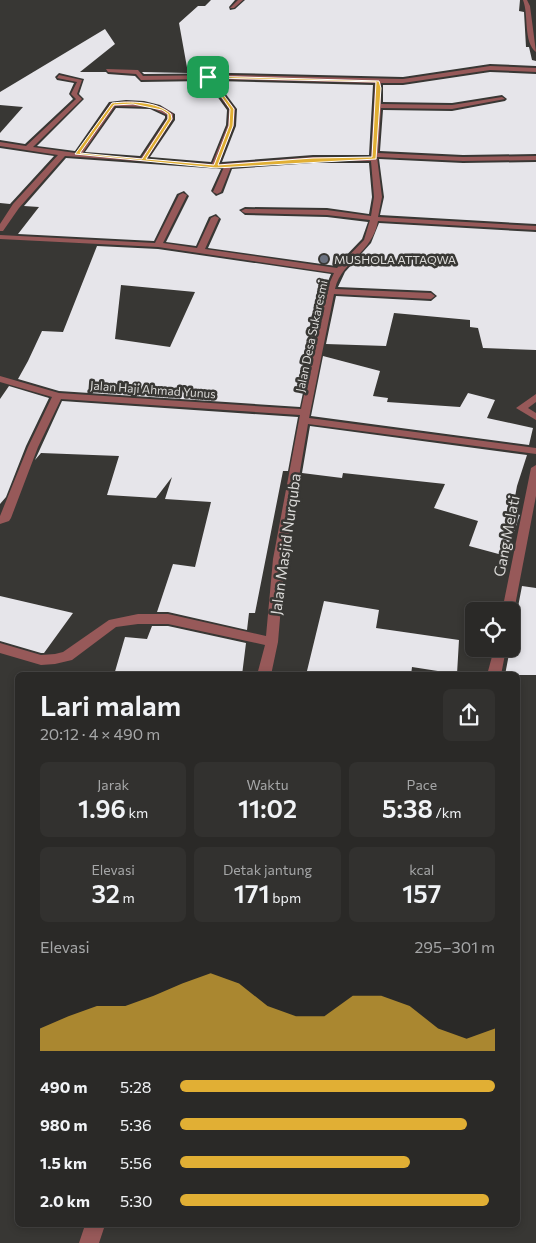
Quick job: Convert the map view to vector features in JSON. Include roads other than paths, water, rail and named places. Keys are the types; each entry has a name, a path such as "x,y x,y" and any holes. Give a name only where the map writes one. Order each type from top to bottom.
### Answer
{"street":[{"path":"232,7 241,0"},
{"path":"525,0 529,10 529,22 536,50"},
{"path":"108,70 138,72 141,78 208,77 403,81 490,68 536,70"},
{"path":"27,149 79,99 74,94 80,81 59,77"},
{"path":"208,77 232,109 231,126 216,166"},
{"name":"Jalan Desa Sukaresmi","path":"305,416 330,291 338,271 368,241 375,219 378,197 375,157 378,81"},
{"path":"377,106 452,107 502,99"},
{"path":"78,154 113,104 133,103 164,110 170,114 170,119 143,160"},
{"path":"0,144 64,154 216,166 375,157 536,158"},
{"path":"0,229 16,206 64,154"},
{"path":"217,192 228,166"},
{"path":"158,245 183,195"},
{"path":"245,211 324,213 375,219 536,228"},
{"path":"200,251 215,218"},
{"path":"0,237 158,245 338,271"},
{"path":"330,291 431,296"},
{"name":"Jalan Haji Ahmad Yunus","path":"0,379 58,396 305,416 536,451"},
{"path":"0,520 5,518 33,448 58,396"},
{"path":"536,397 522,408 536,417"},
{"name":"Jalan Masjid Nurquba","path":"265,672 272,642 279,559 305,416"},
{"name":"Gang Melati","path":"510,602 536,468"},
{"path":"0,648 40,660 55,659 67,656 113,623 138,619 168,619 272,642"},
{"path":"495,672 498,657"},
{"path":"89,1243 94,1227"}],"place":[{"name":"MUSHOLA ATTAQWA","path":"324,259"}]}
